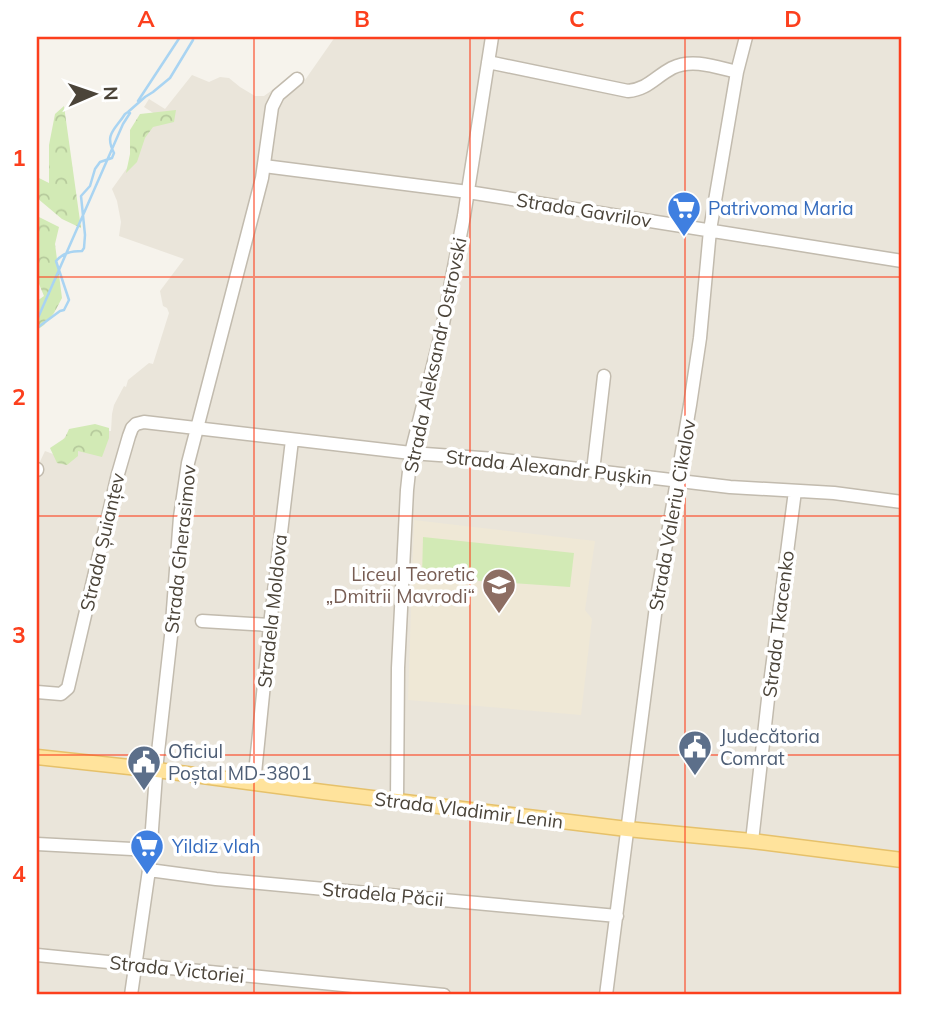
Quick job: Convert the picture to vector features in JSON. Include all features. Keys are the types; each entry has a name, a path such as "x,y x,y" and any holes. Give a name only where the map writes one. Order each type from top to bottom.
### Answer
{"main road":[{"name":"Strada Vladimir Lenin","path":"37,757 902,860"}],"street":[{"name":"Strada Aleksandr Ostrovski","path":"397,801 400,614 411,453 441,334 468,192 492,37"},
{"name":"Strada Valeriu Cikalov","path":"606,995 658,590 700,338 710,230 737,72 746,37"},
{"path":"488,62 628,91 638,90 673,68 687,64 737,72"},
{"name":"Strada Gherasimov","path":"131,995 149,870 180,517 188,463 264,166 272,107 278,95 296,79"},
{"name":"Strada Gavrilov","path":"264,166 468,192 902,261"},
{"path":"593,471 604,376"},
{"name":"Strada Șuianțev","path":"37,692 61,694 68,688 118,474 132,428 144,422 197,429"},
{"name":"Strada Alexandr Pușkin","path":"197,429 411,453 495,459 677,481 834,493 902,502"},
{"name":"Stradela Moldova","path":"254,783 292,440"},
{"name":"Strada Tkacenko","path":"752,841 795,491"},
{"path":"202,621 270,625"},
{"path":"37,844 151,850"},
{"name":"Stradela Păcii","path":"149,870 216,879 617,916"},
{"name":"Strada Victoriei","path":"37,955 444,995"}],"shaded area":[{"path":"335,37 902,37 902,995 37,995 37,468 45,451 53,454 69,431 111,431 114,405 124,386 149,363 153,364 169,313 163,306 160,291 184,259 119,236 121,222 112,189 127,168 150,124 158,116 144,107 149,99 165,109 192,75 209,82 220,77 229,78 255,96 264,96 289,78 305,80"},
{"name":"Liceul Teoretic „Dmitrii Mavrodi“","path":"414,520 595,541 585,610 592,619 581,715 408,700"}],"green space":[{"path":"64,106 81,228 62,219 37,198 37,177 49,183 49,145 55,114"},
{"path":"176,110 174,122 153,127 145,138 137,162 126,173 130,154 130,130 140,114"},
{"path":"37,216 59,227 55,244 62,298 54,313 37,330 37,301 44,296 37,279"},
{"path":"95,424 109,428 109,438 102,457 78,451 78,456 67,465 57,463 50,448 65,438 69,429"},
{"path":"423,537 574,553 570,587 422,577"}],"waterway":[{"path":"138,101 180,37"},
{"path":"37,328 64,310 69,300 56,261 64,254 82,251 84,248 81,196 90,186 100,162 112,158 112,132 125,114 170,78 193,37"},
{"path":"37,320 130,113"}],"place":[{"name":"Patrivoma Maria","path":"684,238"},
{"name":"Liceul Teoretic „Dmitrii Mavrodi“","path":"499,615"},
{"name":"Judecătoria Comrat","path":"695,777"},
{"name":"Oficiul Poștal MD-3801","path":"144,792"},
{"name":"Yildiz vlah","path":"147,876"}]}
